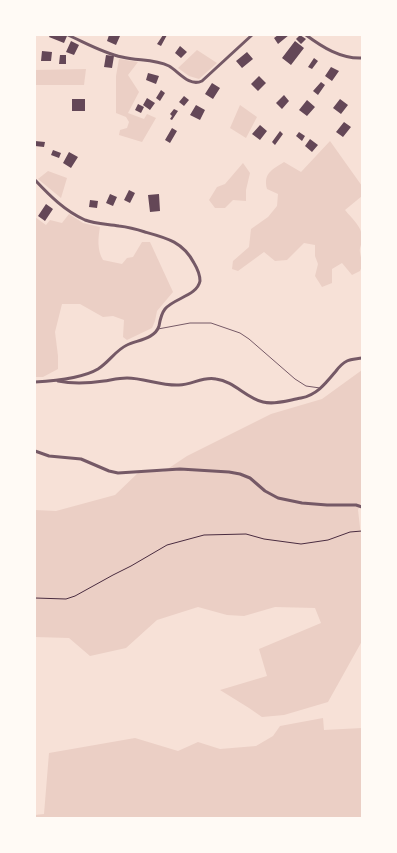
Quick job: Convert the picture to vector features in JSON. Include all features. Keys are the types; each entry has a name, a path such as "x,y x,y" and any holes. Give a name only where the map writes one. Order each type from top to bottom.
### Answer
{"street":[{"path":"68,35 98,49 124,58 155,61 169,66 191,82 197,83 202,81 252,35"},
{"path":"306,35 330,51 344,56 362,58"},
{"path":"35,180 54,200 88,221 126,227 170,239 179,244 190,254 200,281 192,292 166,308 158,329 152,335 127,344 98,369 55,381 35,382"},
{"path":"55,381 90,382 125,378 179,385 216,378 225,381 256,400 274,403 304,398 314,394 340,366 347,361 362,358"},
{"path":"35,451 49,456 82,460 118,473 180,469 229,472 250,478 278,498 327,505 356,505 362,507"}],"lane":[{"path":"158,329 204,322 240,333 295,379 306,386 321,388"}],"path":[{"path":"35,598 66,599 75,596 167,545 204,535 246,534 264,539 302,544 328,540 350,532 362,531"}],"shaded area":[{"path":"197,50 217,63 199,79 189,76 178,68"},
{"path":"119,59 138,62 128,75 139,92 128,113 144,119 147,114 156,118 142,142 119,135 120,130 127,128 129,122 126,117 116,113 116,76"},
{"path":"86,69 84,85 35,85 35,70"},
{"path":"240,105 257,117 246,138 230,128"},
{"path":"330,141 362,186 362,196 345,210 357,224 362,235 360,250 362,264 360,271 352,275 342,263 332,269 332,283 322,287 315,276 318,264 315,256 315,245 304,243 287,260 275,261 264,252 238,271 232,269 233,261 249,247 251,229 268,217 277,206 278,194 267,189 266,179 270,172 284,162 301,172"},
{"path":"243,163 250,173 246,190 246,201 233,200 225,208 215,208 209,200 217,187 225,184"},
{"path":"48,171 67,178 61,198 38,179"},
{"path":"69,214 83,223 100,227 98,244 103,260 122,264 127,258 133,257 142,242 150,242 173,292 157,311 152,328 127,340 123,337 124,320 113,316 103,317 80,304 62,304 55,332 58,369 43,377 35,377 35,217 46,225 50,220 62,223"},
{"path":"362,370 362,500 358,510 362,545 362,641 328,702 284,715 262,717 220,690 267,676 259,649 321,623 315,608 275,607 244,616 227,615 198,607 157,620 126,648 90,656 69,638 35,637 35,510 56,511 115,495 140,471 163,472 187,456 271,414 322,399"},
{"path":"323,718 324,730 362,728 362,818 35,818 35,815 44,814 49,753 135,738 178,751 198,742 220,749 256,746 273,736 280,726"}],"building":[{"path":"50,35 67,36 64,43 49,37"},
{"path":"109,35 120,36 116,45 107,41"},
{"path":"163,35 167,35 161,46 157,44"},
{"path":"278,35 289,35 278,44 274,38"},
{"path":"300,35 306,39 301,44 296,39"},
{"path":"71,41 79,45 74,55 66,52"},
{"path":"295,41 304,48 291,65 282,58"},
{"path":"180,46 187,52 181,58 175,53"},
{"path":"42,51 52,52 51,61 41,61"},
{"path":"247,52 253,59 242,68 236,61"},
{"path":"60,55 66,55 66,64 59,64"},
{"path":"106,55 114,56 112,68 104,67"},
{"path":"314,58 318,61 312,69 308,67"},
{"path":"331,67 339,71 332,81 325,76"},
{"path":"148,73 159,76 156,84 146,80"},
{"path":"259,76 266,83 258,91 251,84"},
{"path":"321,82 325,85 318,95 313,91"},
{"path":"212,83 220,88 213,99 205,94"},
{"path":"161,90 165,93 160,101 156,98"},
{"path":"284,95 289,101 282,109 276,103"},
{"path":"184,96 189,100 184,106 179,102"},
{"path":"147,98 155,103 150,110 143,105"},
{"path":"72,99 85,99 85,111 72,111"},
{"path":"340,99 348,105 341,114 333,108"},
{"path":"307,100 315,107 307,116 299,110"},
{"path":"138,104 144,107 141,113 135,110"},
{"path":"196,105 205,110 200,120 190,115"},
{"path":"174,109 178,111 172,120 170,119 172,116 170,114"},
{"path":"344,122 351,127 343,137 336,132"},
{"path":"260,125 267,131 260,140 252,134"},
{"path":"172,128 177,131 170,143 165,140"},
{"path":"280,131 283,134 275,145 272,142"},
{"path":"299,132 305,136 302,141 296,136"},
{"path":"310,139 318,145 312,152 305,146"},
{"path":"35,141 45,142 44,147 35,146"},
{"path":"53,150 61,153 59,158 51,155"},
{"path":"69,152 78,157 71,168 63,163"},
{"path":"129,190 135,193 130,203 124,200"},
{"path":"110,194 117,197 113,206 106,203"},
{"path":"159,194 160,211 150,212 148,195"},
{"path":"90,200 98,201 97,208 89,207"},
{"path":"46,204 53,209 45,221 38,216"}]}
